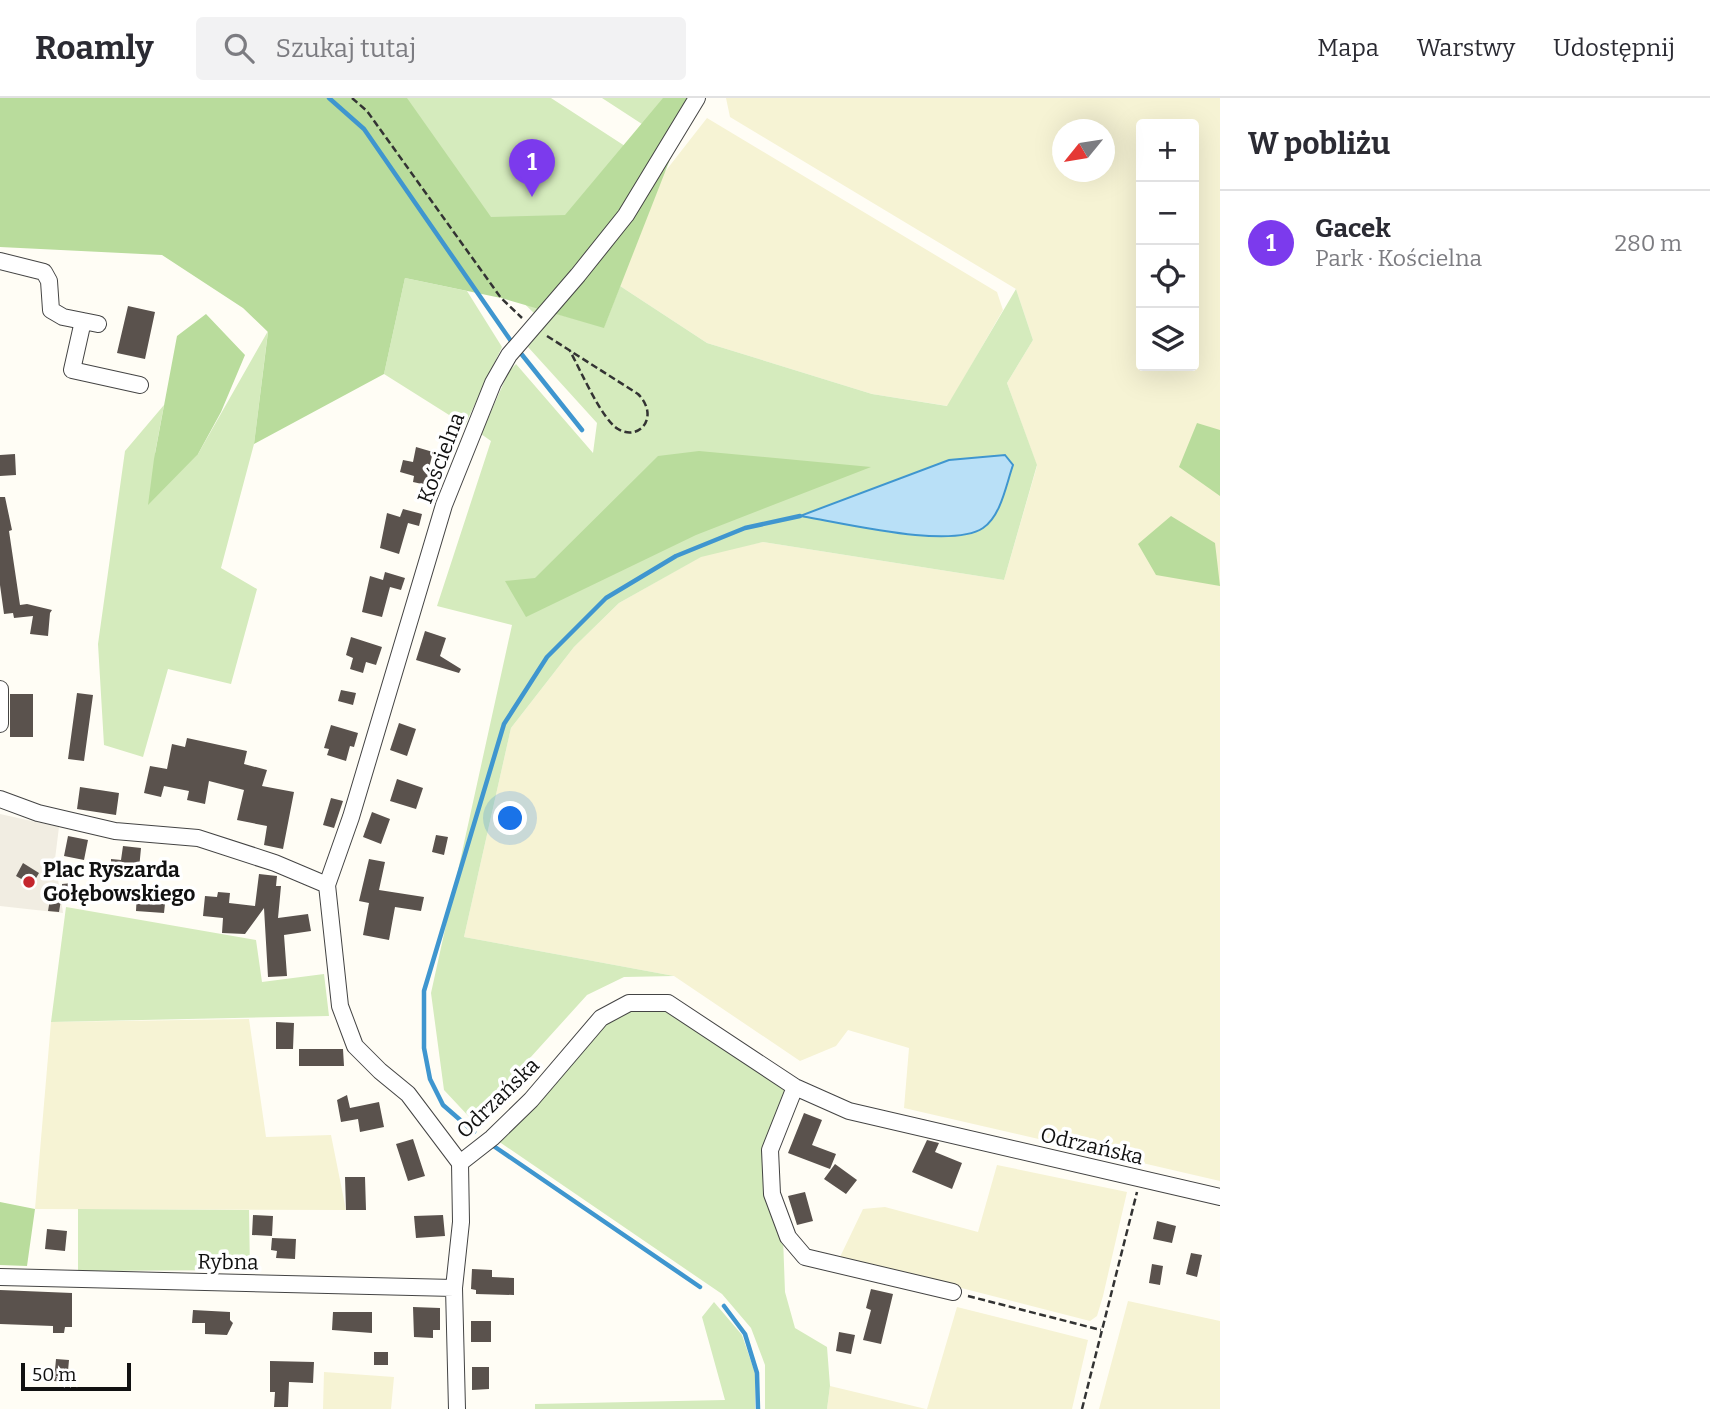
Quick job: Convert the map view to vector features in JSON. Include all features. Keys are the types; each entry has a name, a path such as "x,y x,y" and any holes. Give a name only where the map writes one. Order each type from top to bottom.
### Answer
{"street":[{"name":"Kościelna","path":"327,885 352,817 444,505 493,383 509,355 626,215 697,98"},
{"path":"0,261 44,272 49,281 51,310 63,317 90,323 72,370 140,385"},
{"path":"0,689 0,724"},
{"path":"0,800 38,813 115,831 198,838 263,858 327,885"},
{"name":"Odrzańska","path":"327,885 340,1006 355,1046 408,1094 460,1163 492,1138 531,1100 601,1018 629,1003 668,1003 795,1087 849,1111 1220,1198"},
{"path":"795,1087 770,1150 772,1194 788,1237 805,1257 953,1292"},
{"path":"457,1409 454,1288 461,1222 460,1163"},
{"name":"Rybna","path":"0,1277 454,1288"}],"path":[{"path":"352,98 367,111 501,298 533,328 570,351 638,394 648,404 649,416 643,426 632,432 620,430 608,421 570,351"},
{"path":"1082,1409 1141,1179"},
{"path":"953,1292 1101,1330"}],"shaded area":[{"path":"726,98 1220,98 1220,1181 904,1108 909,1048 848,1030 836,1046 800,1061 674,976 464,937 511,728 574,647 619,603 707,553 763,542 1004,580 1037,466 1007,383 1033,340 1016,289 730,117"},
{"path":"707,118 997,292 1003,310 948,406 872,394 707,343 620,286 664,173"},
{"name":"Plac Ryszarda Gołębowskiego","path":"0,814 59,827 55,859 63,913 0,906"},
{"path":"249,1019 266,1137 331,1135 346,1210 35,1209 51,1022"},
{"path":"997,1165 1127,1192 1103,1296 1097,1316 1090,1321 840,1257 863,1209 885,1207 978,1232"},
{"path":"1128,1301 1220,1321 1220,1409 1099,1409"},
{"path":"957,1307 1088,1340 1072,1409 927,1409"},
{"path":"324,1372 394,1377 391,1409 323,1409"},
{"path":"830,1386 926,1409 827,1409"}],"green space":[{"path":"0,98 407,98 491,217 565,215 663,98 694,98 604,328 501,298 405,278 384,374 254,444 268,332 243,308 162,255 0,247"},
{"path":"379,98 551,98 648,161 554,281 535,314 509,289"},
{"path":"602,98 682,98 665,139"},
{"path":"405,278 467,291 502,347 465,425 384,374"},
{"path":"620,286 707,343 872,394 947,406 1016,289 1033,340 1007,383 1037,465 1004,580 763,542 701,557 619,603 574,647 511,728 464,937 674,976 624,977 587,995 473,1121 444,1090 431,993 512,625 437,606 491,441 481,434 509,371 516,364 593,453 597,423 528,347 554,313 604,327"},
{"path":"206,314 245,355 221,412 198,454 148,505 177,336"},
{"path":"268,331 254,444 221,568 257,589 231,684 168,669 143,757 104,745 98,644 125,451 164,405 155,453 198,454"},
{"path":"1197,423 1220,430 1220,496 1179,467"},
{"path":"699,451 871,467 696,535 526,617 505,581 535,578 658,456"},
{"path":"1171,516 1215,543 1220,586 1156,575 1138,544"},
{"path":"66,907 256,940 262,982 324,974 329,1016 51,1022"},
{"path":"665,1009 788,1090 765,1148 783,1237 785,1292 795,1328 827,1347 830,1386 827,1409 765,1409 765,1365 751,1328 722,1294 498,1141 608,1023 629,1010"},
{"path":"0,1202 35,1209 27,1266 0,1265"},
{"path":"78,1209 249,1210 250,1270 78,1271"},
{"path":"714,1302 742,1335 755,1373 755,1409 535,1409 535,1404 725,1400 702,1317"}],"water":[{"path":"1005,455 1013,465 999,508 983,528 967,534 946,536 894,533 800,516 949,460"}],"building":[{"path":"128,306 155,312 145,359 117,353"},
{"path":"416,447 433,452 428,472 434,474 431,486 413,482 414,476 400,472 403,460 413,462"},
{"path":"15,454 16,475 0,476 0,455"},
{"path":"0,497 5,497 12,530 9,531 20,605 52,610 48,636 30,634 33,616 14,618 13,613 4,614 0,585"},
{"path":"403,509 422,514 419,526 408,523 399,554 380,548 387,513 400,517"},
{"path":"385,572 405,578 401,590 390,587 382,617 362,612 370,576 383,580"},
{"path":"425,631 446,638 440,656 461,669 459,673 416,660"},
{"path":"351,637 382,647 376,665 366,662 363,673 350,669 353,658 346,655"},
{"path":"341,690 356,693 353,705 338,701"},
{"path":"77,693 93,695 84,761 68,759"},
{"path":"10,694 33,694 33,737 10,737"},
{"path":"399,723 416,729 407,756 390,750"},
{"path":"331,725 358,733 354,747 350,746 346,761 327,755 329,749 324,748"},
{"path":"187,738 247,751 244,764 267,770 262,786 294,792 283,849 264,845 267,826 237,820 244,790 209,781 205,804 187,800 189,791 164,786 161,797 144,793 150,766 167,769 172,744 185,747"},
{"path":"397,779 423,788 416,809 390,801"},
{"path":"80,787 119,793 116,815 77,809"},
{"path":"331,798 343,801 334,828 323,825"},
{"path":"372,812 390,819 381,844 363,837"},
{"path":"436,835 448,837 444,855 432,852"},
{"path":"68,836 88,840 84,860 64,856"},
{"path":"123,846 141,848 139,869 128,867 128,874 111,871 111,859 121,860"},
{"path":"369,859 385,862 379,890 424,897 421,911 395,907 389,940 363,935 369,903 359,901"},
{"path":"23,863 39,873 32,885 16,876"},
{"path":"259,874 277,876 276,886 281,886 278,918 308,914 311,931 284,935 287,976 268,977 264,908 245,934 222,933 223,918 203,916 205,896 217,897 218,892 230,893 229,903 255,906"},
{"path":"73,883 74,899 63,900 62,884"},
{"path":"137,891 166,894 164,913 136,911"},
{"path":"50,899 61,900 59,912 48,911"},
{"path":"276,1022 294,1023 293,1049 276,1049"},
{"path":"299,1049 343,1049 344,1066 299,1066"},
{"path":"347,1095 350,1108 379,1102 384,1127 360,1132 358,1119 341,1122 337,1100"},
{"path":"804,1113 822,1120 812,1145 836,1154 830,1169 788,1153"},
{"path":"413,1139 425,1176 408,1181 396,1144"},
{"path":"927,1140 939,1143 935,1152 962,1163 952,1189 912,1172"},
{"path":"835,1164 857,1180 846,1194 824,1179"},
{"path":"345,1177 365,1177 366,1210 346,1210"},
{"path":"805,1192 813,1221 797,1225 788,1196"},
{"path":"253,1215 273,1216 272,1236 252,1235"},
{"path":"443,1215 445,1236 416,1238 414,1216"},
{"path":"1157,1221 1176,1226 1172,1243 1153,1239"},
{"path":"47,1229 67,1231 65,1251 45,1249"},
{"path":"272,1238 296,1239 295,1259 276,1258 277,1251 271,1250"},
{"path":"1191,1253 1202,1255 1197,1277 1186,1274"},
{"path":"1152,1264 1163,1266 1160,1285 1149,1283"},
{"path":"472,1269 492,1270 492,1277 514,1278 514,1295 476,1294 476,1290 471,1289"},
{"path":"871,1289 893,1294 881,1344 863,1340 871,1310 866,1308"},
{"path":"0,1290 72,1293 72,1327 65,1327 64,1333 53,1333 53,1326 0,1324"},
{"path":"413,1307 440,1308 440,1330 433,1330 433,1338 414,1337"},
{"path":"193,1310 230,1312 230,1320 233,1323 227,1335 205,1334 205,1323 192,1323"},
{"path":"333,1312 372,1312 372,1333 332,1330"},
{"path":"471,1321 491,1321 491,1342 471,1342"},
{"path":"839,1332 855,1335 851,1354 836,1351"},
{"path":"374,1352 388,1352 388,1365 374,1365"},
{"path":"56,1359 69,1360 67,1382 54,1381"},
{"path":"270,1361 314,1362 313,1383 289,1382 288,1407 274,1407 275,1392 270,1392"},
{"path":"472,1367 489,1367 489,1389 472,1390"}],"waterway":[{"path":"329,98 364,129 513,344"},
{"path":"519,351 582,430"},
{"path":"474,1132 443,1105 430,1079 424,1048 424,991 504,724 547,657 606,598 676,556 745,528 800,516"},
{"path":"495,1147 700,1287"},
{"path":"724,1306 745,1334 757,1373 758,1409"}],"place":[{"name":"Gacek","path":"532,197"},
{"name":"Plac Ryszarda Gołębowskiego","path":"29,882"}]}
